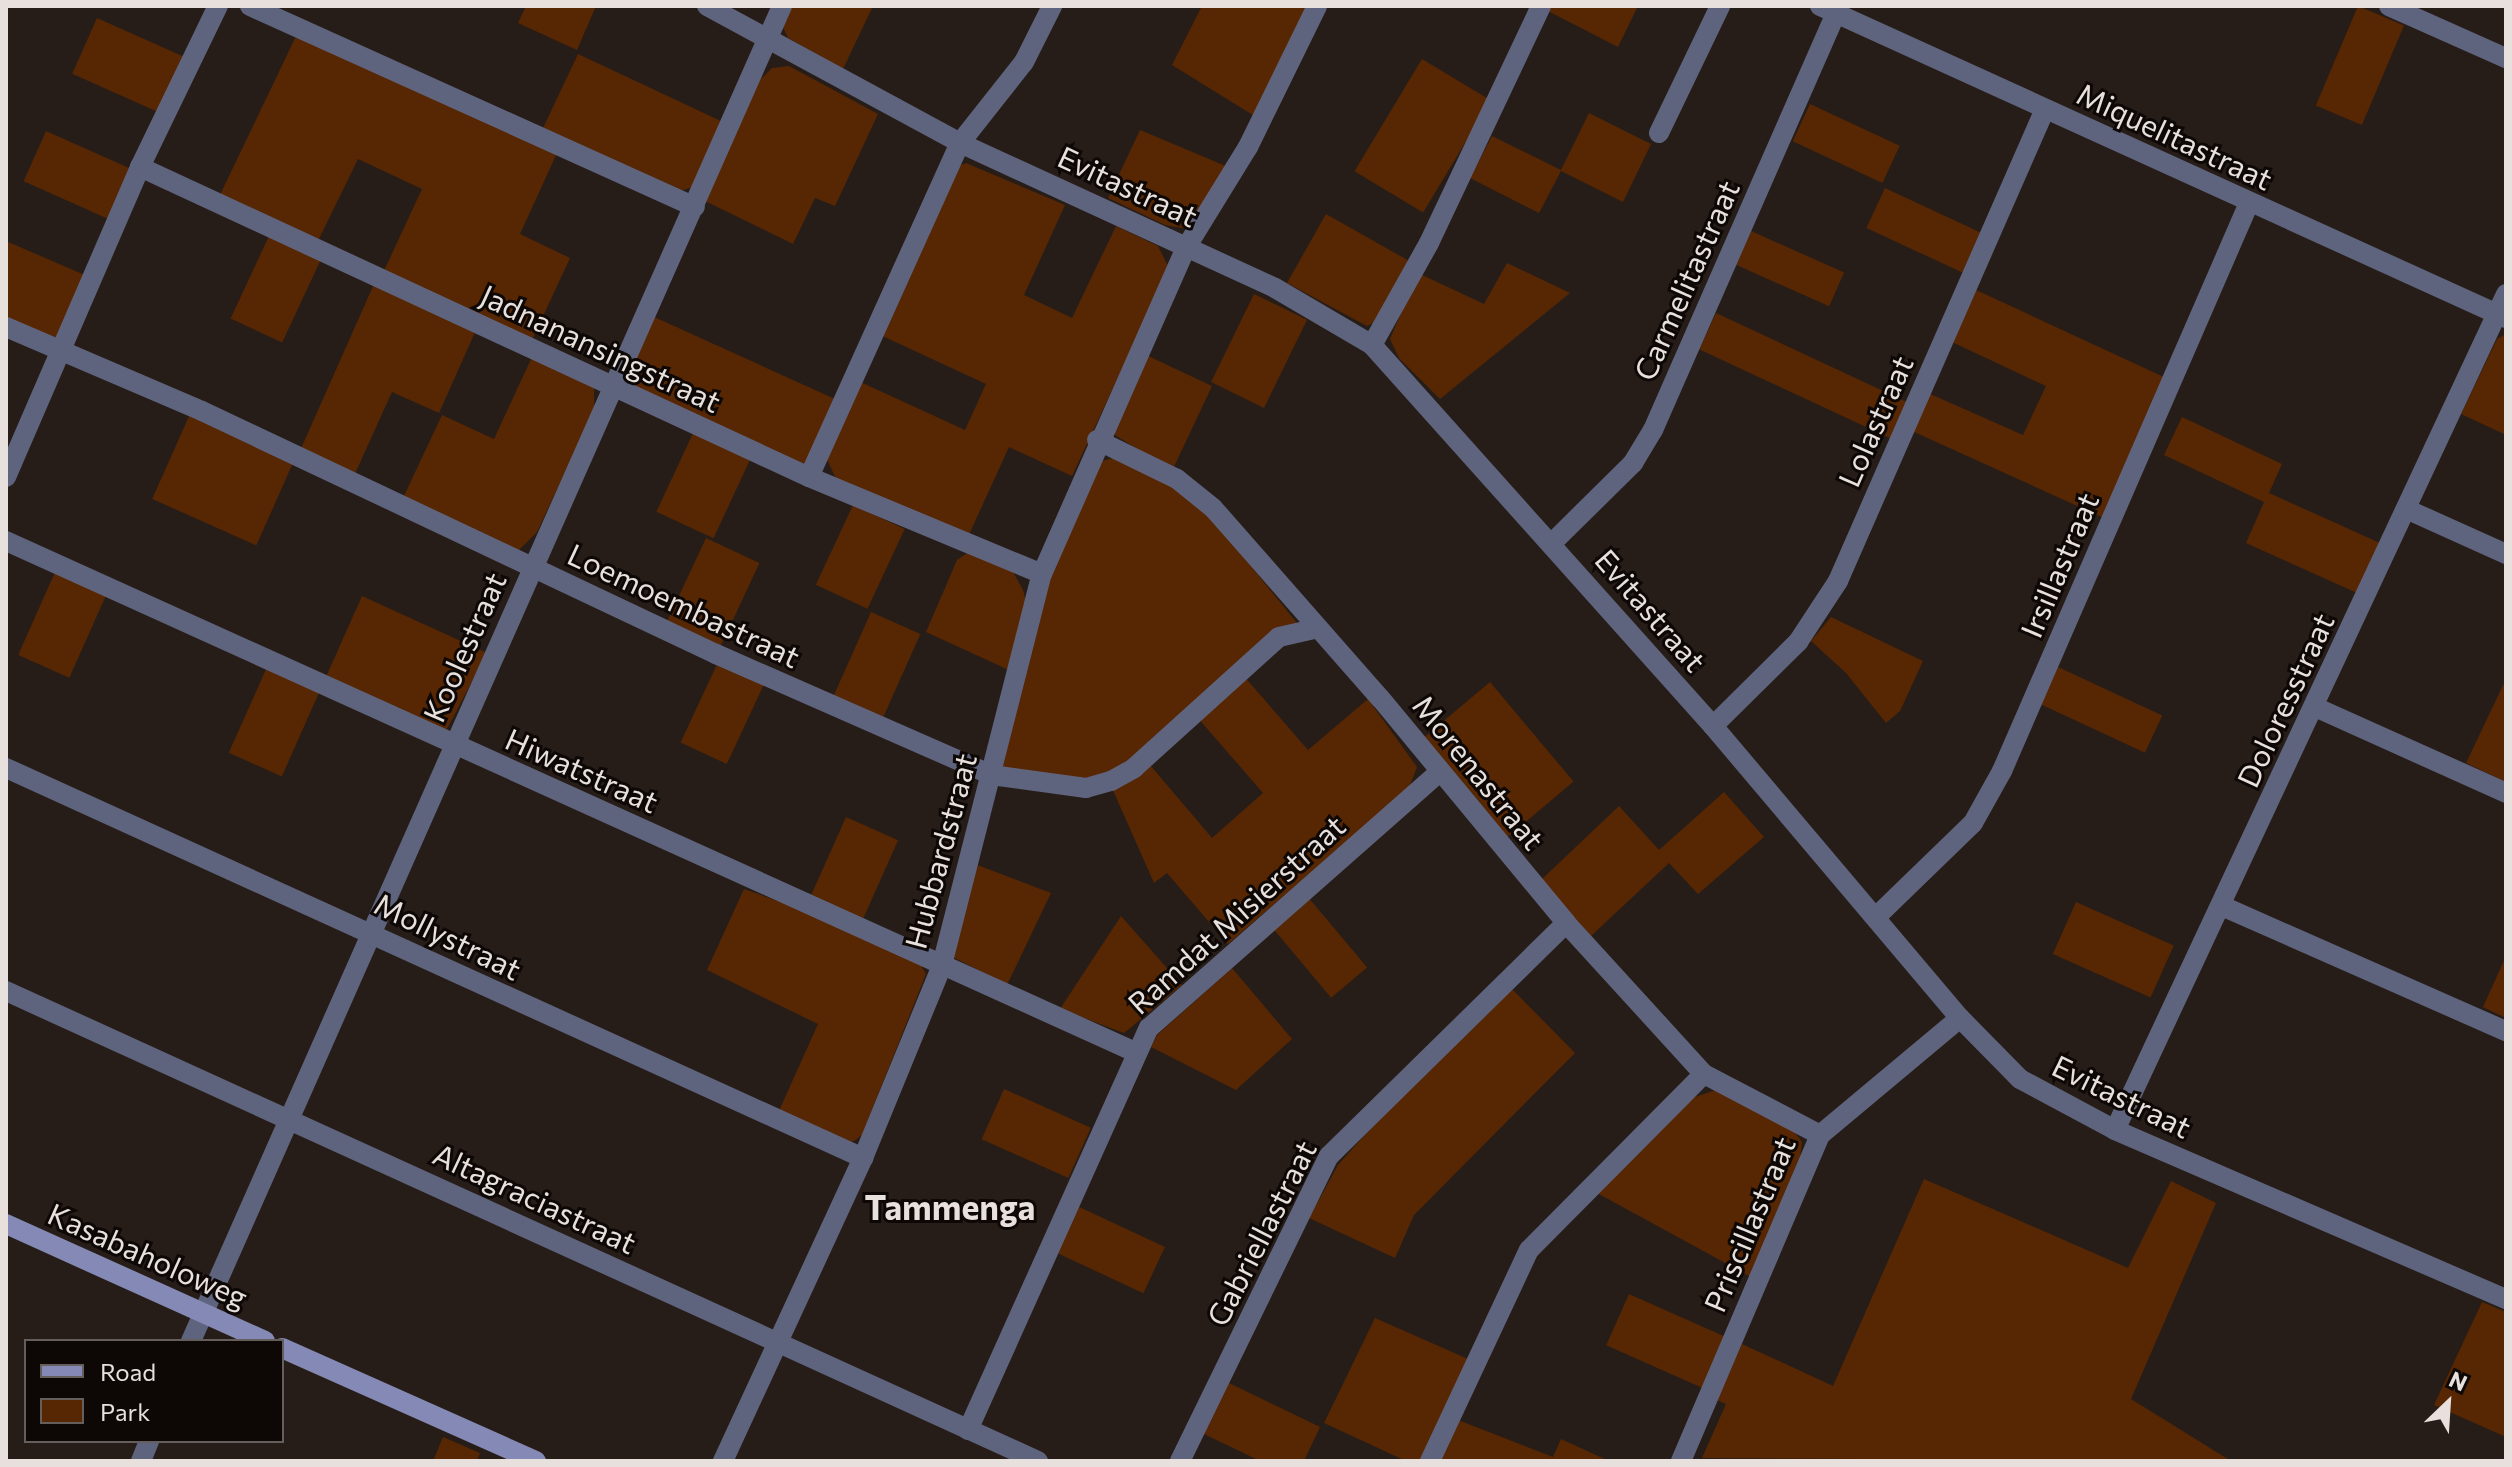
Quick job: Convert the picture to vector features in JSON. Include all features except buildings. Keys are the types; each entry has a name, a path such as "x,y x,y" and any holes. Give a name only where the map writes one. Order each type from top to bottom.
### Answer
{"street":[{"path":"6,477 140,167 218,6"},
{"path":"250,6 695,207"},
{"name":"Evitastraat","path":"707,6 765,42 960,143 1275,288 1372,345 1713,726 1960,1018 2020,1079 2115,1130 2506,1299"},
{"name":"Koolestraat","path":"192,1339 287,1117 782,6"},
{"path":"809,477 960,143 1024,62 1052,6"},
{"name":"Hubbardstraat","path":"723,1461 863,1158 942,965 1042,574 1097,440 1187,246 1248,147 1317,6"},
{"path":"1372,345 1429,243 1541,6"},
{"path":"1659,133 1720,6"},
{"path":"2389,6 2414,11 2506,58"},
{"name":"Miquelitastraat","path":"1828,10 2502,316"},
{"name":"Carmelitastraat","path":"1552,543 1633,463 1653,430 1828,10"},
{"name":"Lolastraat","path":"1713,726 1798,642 1838,581 2045,109"},
{"name":"Jadnanansingstraat","path":"140,167 809,477 1042,574"},
{"name":"Irsillastraat","path":"1876,917 1973,823 2002,771 2249,203"},
{"name":"Doloresstraat","path":"2115,1130 2406,509 2502,316 2506,294"},
{"name":"Loemoembastraat","path":"6,327 202,411 531,567 991,775 1086,788 1111,781 1134,768 1279,637 1315,629"},
{"name":"Morenastraat","path":"1097,440 1196,492 1315,629 1381,699 1438,773 1566,923 1704,1074 1820,1135"},
{"path":"2406,509 2506,554"},
{"name":"Hiwatstraat","path":"6,541 1135,1052"},
{"path":"2315,707 2506,793"},
{"name":"Mollystraat","path":"6,768 371,930 581,1033 863,1158"},
{"name":"Ramdat Misierstraat","path":"968,1430 1135,1052 1149,1028 1438,773"},
{"path":"2222,906 2506,1031"},
{"name":"Gabriellastraat","path":"1180,1461 1329,1156 1566,923"},
{"name":"Altagraciastraat","path":"6,991 1038,1461"},
{"name":"Priscillastraat","path":"1681,1461 1820,1135 1960,1018"},
{"path":"1430,1461 1529,1250 1704,1074"},
{"name":"Kasabaholoweg","path":"6,1224 260,1339"},
{"path":"284,1349 536,1461"}],"green space":[{"path":"526,6 596,6 577,50 518,23"},
{"path":"788,6 873,6 843,69 788,38 782,25"},
{"path":"1202,6 1310,6 1256,117 1172,65"},
{"path":"1551,6 1638,6 1618,47 1548,11"},
{"path":"2358,6 2404,26 2362,125 2316,105"},
{"path":"97,18 186,57 161,113 72,74"},
{"path":"298,32 557,153 520,234 570,258 531,342 383,273 422,189 358,159 317,243 219,197"},
{"path":"578,54 723,122 692,187 681,191 543,128"},
{"path":"1422,59 1491,100 1423,212 1355,171"},
{"path":"789,66 878,114 835,206 815,198 793,244 705,201 760,80 772,68"},
{"path":"1810,104 1900,146 1882,183 1793,141"},
{"path":"1589,113 1651,144 1623,202 1561,171 1539,213 1470,178 1492,136 1561,170"},
{"path":"1140,130 1228,167 1188,229 1165,225 1108,198"},
{"path":"46,131 132,169 110,219 24,181"},
{"path":"966,163 1065,205 1024,295 1072,318 1116,226 1158,246 1169,268 1072,476 1009,447 967,539 837,481 825,455 856,380 965,430 986,384 878,334 958,166"},
{"path":"1885,188 1982,233 1963,273 1866,228"},
{"path":"1326,214 1411,262 1373,323 1367,326 1287,283"},
{"path":"1751,231 1844,272 1829,306 1736,265"},
{"path":"269,236 321,260 282,343 231,318"},
{"path":"6,241 87,276 57,337 49,339 6,321"},
{"path":"1507,263 1570,293 1440,399 1399,358 1390,339 1418,273 1484,304"},
{"path":"374,284 476,330 439,413 392,392 353,478 299,453"},
{"path":"1976,290 2166,378 2104,518 1912,431 1928,393 2023,435 2046,386 1952,342"},
{"path":"1254,294 1307,320 1264,408 1211,382"},
{"path":"1716,313 1908,403 1891,439 1699,349"},
{"path":"652,316 835,399 810,461 802,464 626,382"},
{"path":"2506,334 2506,435 2461,414 2497,339"},
{"path":"1144,354 1212,386 1172,471 1115,435 1114,425"},
{"path":"533,355 594,387 594,410 537,532 518,551 402,500 442,415 494,439"},
{"path":"190,414 294,460 256,545 152,499"},
{"path":"2182,417 2282,464 2269,493 2380,543 2357,593 2246,543 2264,502 2164,455"},
{"path":"694,431 751,458 713,538 656,512"},
{"path":"1116,457 1197,500 1297,623 1110,775 1074,782 1002,770 1048,578 1099,462"},
{"path":"853,505 905,529 867,609 816,585"},
{"path":"706,538 759,563 719,649 666,624"},
{"path":"967,553 1012,570 1023,590 1026,602 1011,671 926,632 957,560"},
{"path":"56,570 107,593 69,678 18,655"},
{"path":"362,596 487,653 447,729 440,731 325,679"},
{"path":"871,612 920,634 882,720 833,698"},
{"path":"1831,617 1923,661 1900,711 1886,723 1846,673 1811,641"},
{"path":"719,660 765,682 727,764 681,742"},
{"path":"267,667 320,691 282,776 229,753"},
{"path":"2058,667 2162,716 2145,753 2041,704"},
{"path":"1243,675 1308,750 1368,699 1417,767 1409,788 1228,944 1167,873 1154,883 1112,788 1150,765 1212,838 1263,793 1197,717"},
{"path":"2506,679 2506,782 2466,763"},
{"path":"1490,682 1574,782 1505,839 1422,739"},
{"path":"1724,792 1764,837 1698,894 1669,863 1591,936 1541,880 1619,806 1659,850"},
{"path":"846,817 898,840 862,921 810,898"},
{"path":"975,864 1051,893 1007,985 951,956"},
{"path":"744,889 806,911 921,965 926,974 862,1135 854,1141 847,1143 778,1113 818,1024 707,970"},
{"path":"1308,897 1367,967 1331,998 1272,927"},
{"path":"2076,902 2174,946 2151,998 2053,954"},
{"path":"1121,916 1182,985 1124,1033 1060,1009"},
{"path":"2506,956 2506,1018 2483,1007"},
{"path":"1232,968 1292,1039 1236,1090 1151,1047 1157,1035"},
{"path":"1510,987 1575,1053 1414,1215 1395,1258 1309,1218 1338,1165 1418,1075"},
{"path":"1004,1089 1091,1128 1068,1178 982,1139"},
{"path":"1716,1090 1793,1130 1802,1142 1800,1160 1751,1277 1597,1193 1689,1099"},
{"path":"1924,1179 2128,1268 2171,1181 2216,1203 2131,1399 2231,1461 1702,1458 1726,1404 1717,1400 1742,1344 1833,1386"},
{"path":"1077,1206 1165,1247 1143,1293 1055,1252"},
{"path":"1629,1294 1726,1337 1703,1388 1606,1345"},
{"path":"2482,1302 2506,1312 2506,1437 2434,1405"},
{"path":"1375,1318 1468,1359 1420,1461 1406,1461 1324,1423"},
{"path":"1227,1382 1320,1427 1304,1461 1260,1461 1202,1433"},
{"path":"1458,1420 1553,1457 1561,1439 1609,1461 1438,1461"},
{"path":"443,1437 480,1453 477,1461 433,1461"}],"district":[{"name":"Tammenga","path":"950,1207"}]}
